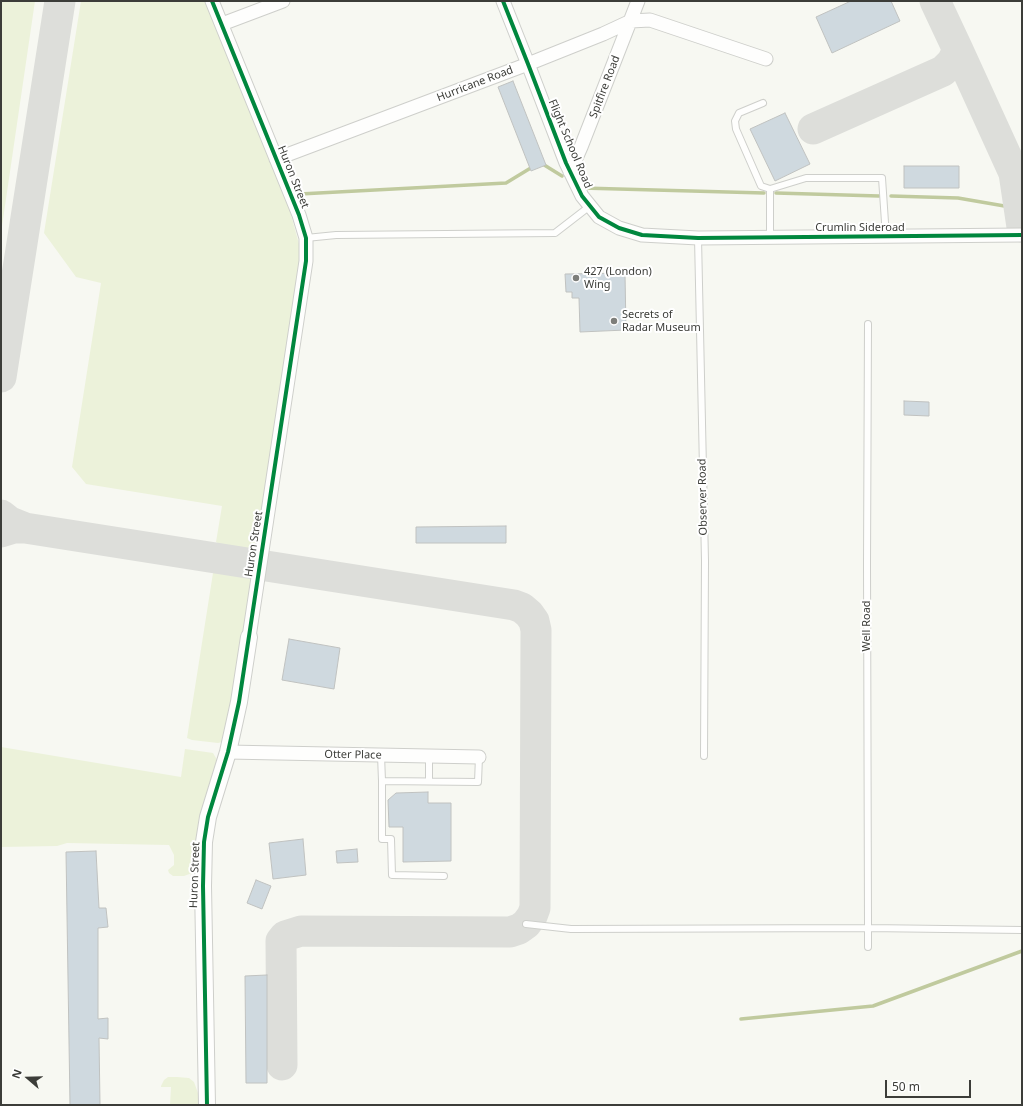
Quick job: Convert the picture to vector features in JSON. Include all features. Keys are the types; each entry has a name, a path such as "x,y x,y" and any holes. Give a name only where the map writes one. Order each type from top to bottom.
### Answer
{"street":[{"name":"Huron Street","path":"206,1105 203,886 204,842 208,817 228,752 239,702 306,261 306,238 299,215 212,1"},
{"path":"222,24 282,1"},
{"name":"Flight School Road","path":"503,1 570,172 582,196 590,206 600,217 619,228 642,235 698,238"},
{"name":"Spitfire Road","path":"570,172 582,147 638,1"},
{"name":"Hurricane Road","path":"276,159 528,64 603,34 631,21 650,20 766,59"},
{"name":"Crumlin Sideroad","path":"698,238 1022,236"},
{"name":"Otter Place","path":"228,752 479,757"}],"lane":[{"path":"763,103 739,113 735,121 736,129 761,186 770,189 806,178 882,178 886,237"},
{"path":"770,189 770,238"},
{"path":"306,238 336,235 555,233 590,206"},
{"name":"Observer Road","path":"698,238 705,561 704,756"},
{"name":"Well Road","path":"868,324 868,920"},
{"path":"867,589 868,947"},
{"path":"381,755 382,839 391,839 392,875 444,876"},
{"path":"428,756 429,782"},
{"path":"382,781 478,782 479,757"},
{"path":"526,924 571,929 868,928 1022,930"}],"green space":[{"path":"1,1 35,1 1,233"},
{"path":"81,1 207,1 290,211 299,244 300,263 256,546 251,551 225,547 216,542 222,506 86,484 72,467 101,283 76,277 44,233"},
{"path":"218,571 253,577 224,740 218,743 187,738 213,573"},
{"path":"1,747 181,777 185,749 213,753 219,763 197,869 184,876 173,876 169,873 168,870 174,865 174,855 169,845 67,843 57,846 1,847"},
{"path":"168,1077 189,1078 194,1082 198,1093 198,1105 170,1105 171,1087 161,1087 164,1080"}],"building":[{"path":"851,1 891,1 900,21 832,53 816,17"},
{"path":"513,81 546,165 531,171 498,87"},
{"path":"785,113 810,164 775,181 750,129"},
{"path":"904,166 959,166 959,188 904,188"},
{"path":"625,273 626,330 580,332 579,298 572,298 572,292 566,292 565,274"},
{"path":"904,401 929,402 929,416 904,415"},
{"path":"506,526 506,543 416,543 416,527"},
{"path":"289,639 340,648 334,689 282,680"},
{"path":"428,792 428,803 451,803 451,861 403,862 403,827 389,827 388,800 396,793"},
{"path":"303,839 306,875 273,879 269,843"},
{"path":"357,849 358,862 337,863 336,851"},
{"path":"96,851 99,908 106,908 108,927 98,928 98,1019 108,1018 108,1039 99,1038 100,1105 70,1105 66,852"},
{"path":"256,880 271,886 262,909 247,903"},
{"path":"267,975 267,1083 246,1083 245,976"}],"waterway":[{"path":"541,163 562,176"},
{"path":"300,194 506,183 534,166"},
{"path":"582,188 764,193"},
{"path":"776,193 879,196"},
{"path":"891,196 958,198 1016,208"},
{"path":"741,1019 873,1006 1022,951"}],"taxiway":[{"path":"1,377 60,1"},
{"path":"935,1 1014,173 1022,227"},
{"path":"813,129 943,71 952,62 958,50"},
{"path":"1,515 10,522 25,528 14,528 1,532"},
{"path":"25,528 514,605 522,608 534,621 536,630 535,908 532,916 526,924 519,929 510,932 301,931 285,936 281,941 282,1065"}],"cycle path":[{"path":"207,1105 203,886 204,842 208,817 228,752 239,702 306,261 306,238 299,215 212,1"},
{"path":"503,1 566,163 582,196 599,217 619,228 642,235 698,238 1022,235"}],"place":[{"name":"427 (London) Wing","path":"576,278"},
{"name":"Secrets of Radar Museum","path":"614,321"}]}
